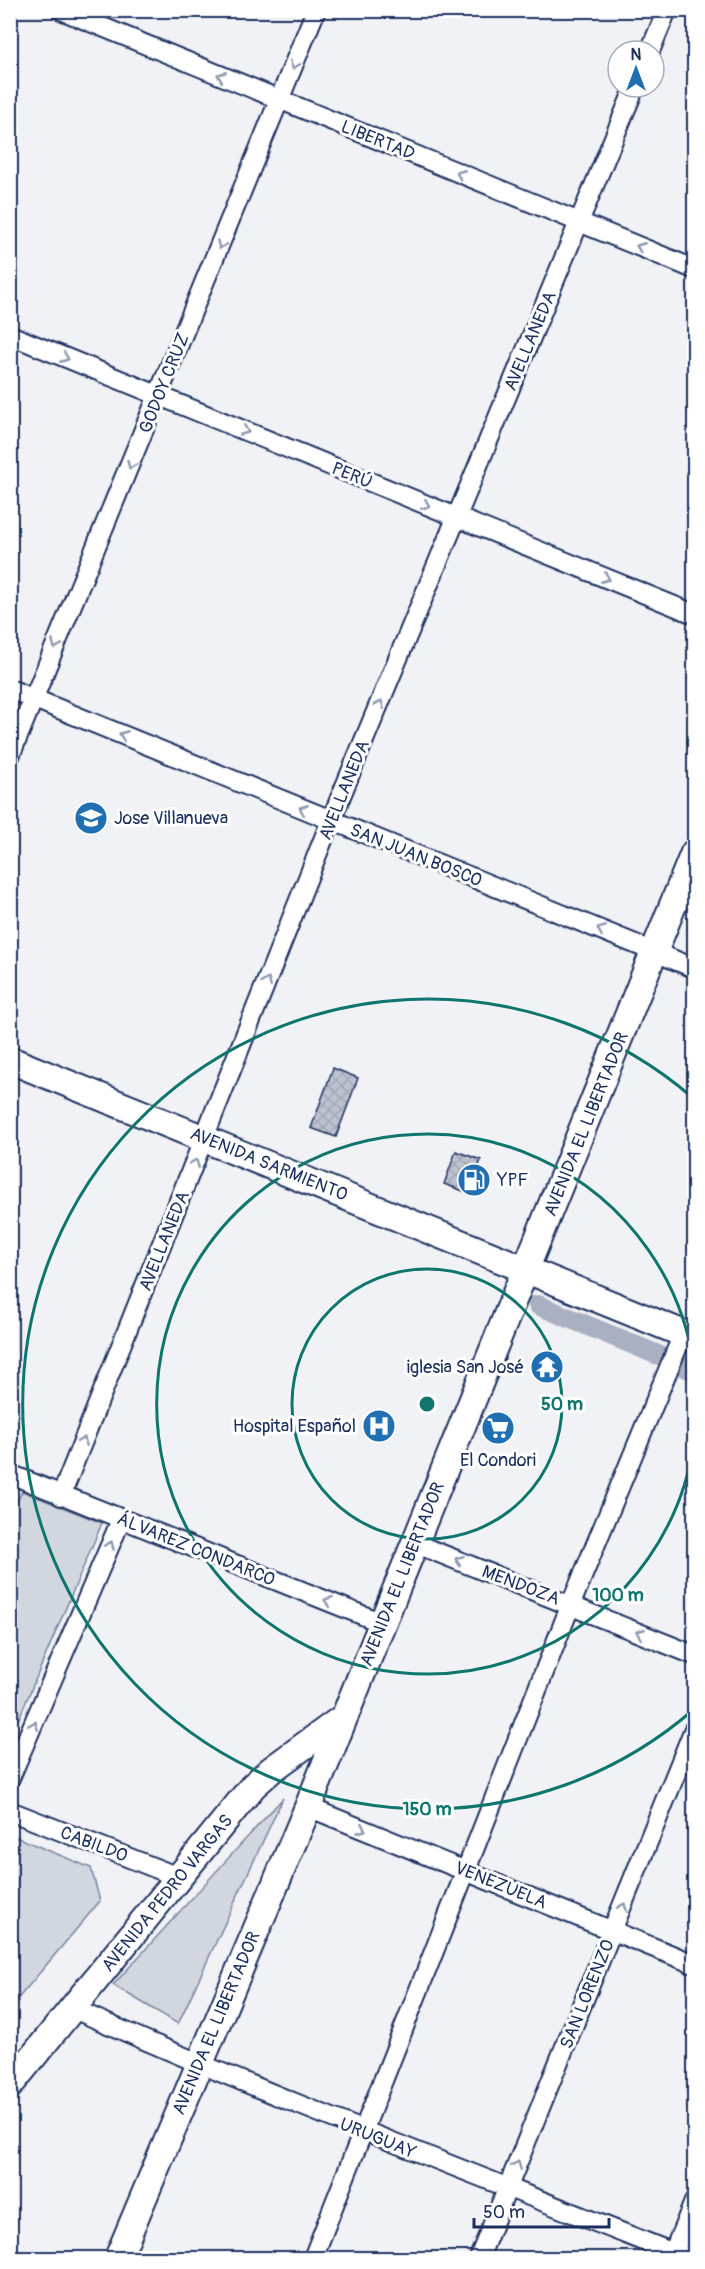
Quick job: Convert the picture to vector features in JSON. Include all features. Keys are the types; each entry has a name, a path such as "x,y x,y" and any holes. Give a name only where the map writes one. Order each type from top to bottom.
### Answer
{"main road":[{"name":"AVENIDA EL LIBERTADOR","path":"118,2259 308,1807 341,1719 528,1269 694,854"},
{"name":"AVENIDA SARMIENTO","path":"10,1060 689,1336"},
{"name":"AVENIDA PEDRO VARGAS","path":"10,2085 74,2009 252,1786 341,1719"}],"street":[{"name":"LIBERTAD","path":"61,10 694,269"},
{"name":"GODOY CRUZ","path":"10,756 316,10"},
{"path":"655,39 667,10"},
{"name":"AVELLANEDA","path":"61,1496 331,820 630,99"},
{"name":"PERÚ","path":"10,336 694,614"},
{"name":"SAN JUAN BOSCO","path":"10,689 694,968"},
{"path":"313,2259 571,1604 689,1336"},
{"name":"ÁLVAREZ CONDARCO","path":"10,1474 382,1623"},
{"path":"10,1778 121,1520"},
{"name":"MENDOZA","path":"414,1542 694,1655"},
{"name":"SAN LORENZO","path":"479,2259 694,1729"},
{"name":"VENEZUELA","path":"308,1807 694,1965"},
{"name":"CABILDO","path":"10,1811 178,1877"},
{"name":"URUGUAY","path":"74,2009 198,2065 676,2257"},
{"path":"676,2257 694,2202"}],"shaded area":[{"path":"22,1491 102,1523 11,1737 10,1518"},
{"path":"283,1798 178,2024 113,1985"},
{"path":"11,1835 91,1868 100,1901 11,2007"}],"building":[{"path":"333,1068 358,1078 336,1137 311,1128"},
{"path":"456,1151 481,1160 469,1193 444,1184"}],"waterway":[{"path":"538,1305 658,1355"},
{"path":"685,1367 694,1371"}],"place":[{"name":"Jose Villanueva","path":"91,818"},
{"name":"YPF","path":"474,1180"},
{"name":"iglesia San José","path":"547,1367"},
{"name":"Hospital Español","path":"379,1426"},
{"name":"El Condori","path":"498,1428"}]}
